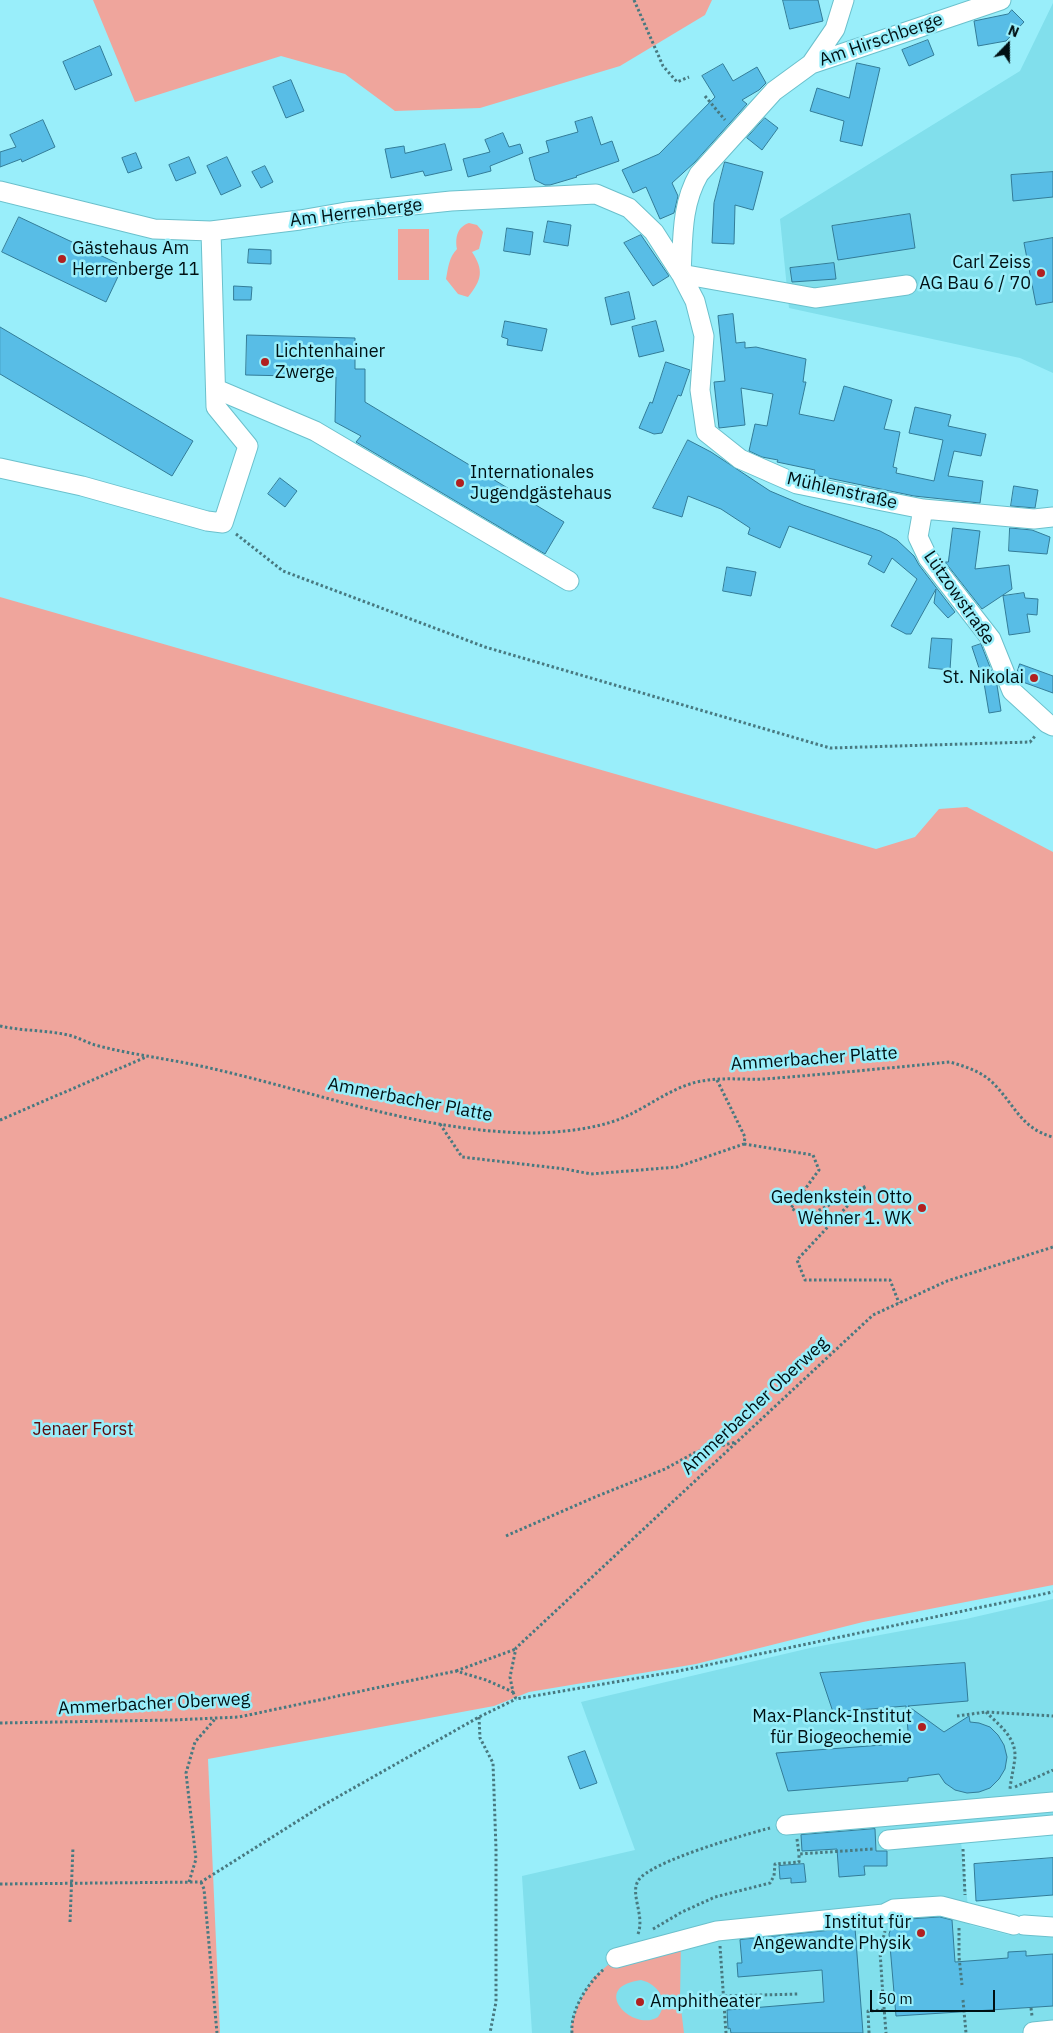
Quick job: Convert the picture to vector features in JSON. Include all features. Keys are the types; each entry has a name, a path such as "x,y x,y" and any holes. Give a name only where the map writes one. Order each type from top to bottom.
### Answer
{"street":[{"path":"811,64 835,29 844,0"},
{"name":"Am Hirschberge","path":"681,274 684,216 690,190 699,174 774,91 811,64 995,1"},
{"name":"Am Herrenberge","path":"0,191 145,227 179,231 210,231 300,220 346,212 451,201 596,194 629,208 654,232 681,274"},
{"path":"654,232 684,216"},
{"path":"0,468 82,486 207,521 223,523 248,446 216,407 210,231"},
{"path":"681,274 815,298 907,286"},
{"name":"Mühlenstraße","path":"681,274 695,301 704,336 700,390 706,432 740,459 797,484 923,508 1034,519 1053,517"},
{"path":"216,389 315,431 569,581"},
{"name":"Lützowstraße","path":"923,508 918,537 928,558 991,639 1012,691 1050,725"},
{"path":"786,1825 1053,1802"},
{"path":"888,1840 1053,1825"},
{"path":"616,1958 717,1931 884,1914 894,1909 904,1908 941,1906 1019,1925 1053,1927"},
{"path":"1033,2032 1053,2030"}],"path":[{"path":"634,0 663,66 677,82 689,77"},
{"path":"705,96 726,121"},
{"path":"223,523 283,571 485,647 830,748 1030,742 1050,725"},
{"name":"Ammerbacher Platte","path":"0,1026 68,1035 147,1057 196,1065 332,1100 440,1124 497,1132 539,1133 580,1129 628,1116 670,1093 698,1081 759,1079 950,1062 975,1070 995,1085 1021,1119 1044,1135 1053,1137"},
{"path":"0,1120 147,1057"},
{"path":"716,1079 745,1137 744,1144"},
{"path":"440,1124 462,1157 565,1168 591,1174 677,1167 744,1144 813,1155 819,1170 791,1208 806,1217 866,1186 797,1260 805,1280 890,1280 899,1303"},
{"name":"Ammerbacher Oberweg","path":"0,1723 239,1717 456,1671 516,1648 873,1315 947,1281 1053,1247"},
{"path":"506,1536 595,1497 665,1470 696,1452 737,1442"},
{"path":"0,1884 201,1882 320,1807 480,1717 516,1699 679,1671 1053,1592"},
{"path":"516,1648 510,1677 516,1699"},
{"name":"Ammerbacher Oberweg","path":"456,1671 486,1680 513,1692"},
{"path":"957,1716 986,1712 1053,1716"},
{"path":"986,1712 1003,1729 1014,1747 1015,1755 1011,1773"},
{"path":"480,1717 480,1738 493,1762 496,1849 496,2002 490,2033"},
{"path":"189,1882 196,1859 186,1773 195,1742 216,1718"},
{"path":"1010,1789 1053,1770"},
{"path":"635,1938 641,1923 635,1892 638,1880 648,1872 680,1857 760,1831"},
{"path":"962,1833 966,1892"},
{"path":"799,1854 880,1848 888,1840"},
{"path":"647,1934 682,1912 715,1897 770,1883 774,1876 775,1864 800,1862 798,1846"},
{"path":"70,1922 73,1847"},
{"path":"201,1882 204,1888 217,2033"},
{"path":"960,1912 959,1957 962,1985"},
{"path":"884,1997 880,1951 887,1924"},
{"path":"721,1955 726,2033"},
{"path":"572,2033 571,2026 579,2003 594,1978 616,1958"},
{"path":"680,2001 725,1996 799,1994"},
{"path":"963,2000 966,2033"},
{"path":"869,2033 868,2011 884,2009 886,2033"}],"shaded area":[{"path":"1053,3 1053,373 1020,358 789,308 780,219 1020,71"},
{"path":"1053,1599 1053,1835 961,1842 970,1925 1009,1935 1053,1932 1053,2033 532,2033 522,1876 635,1850 581,1702 810,1648 966,1619"}],"green space":[{"path":"93,0 712,0 705,15 620,66 480,108 395,111 345,74 281,56 135,102"},
{"path":"469,223 477,225 483,232 479,249 472,252 480,270 479,280 468,297 458,294 446,279 448,267 457,249 456,241 459,230"},
{"path":"398,229 429,229 429,280 398,280"},
{"name":"Jenaer Forst","path":"0,597 876,849 915,837 939,809 967,807 1053,852 1053,1585 863,1622 696,1664 529,1692 494,1706 208,1759 220,2033 0,2033"},
{"path":"681,1940 680,2001 684,2033 572,2033 571,2026 579,2003 593,1978 616,1958","holes":["641,1980 657,1989 663,2005 658,2017 648,2020 637,2019 620,2007 616,1999 618,1991 625,1984"]}],"building":[{"path":"783,0 818,0 823,21 790,29"},
{"path":"1012,10 1024,22 1006,41 978,46 974,21 1008,14"},
{"path":"928,40 934,55 909,66 902,50"},
{"path":"100,46 112,75 75,90 63,62"},
{"path":"857,63 880,68 862,146 840,141 844,121 810,111 817,88 849,98"},
{"path":"723,64 733,81 757,67 766,83 759,90 742,100 747,104 695,162 672,183 678,196 674,213 660,219 646,187 633,193 622,170 659,154 715,97 702,76"},
{"path":"291,80 304,111 286,118 273,87"},
{"path":"592,117 601,145 612,141 619,161 550,185 545,185 535,180 529,158 549,152 546,141 578,132 575,122"},
{"path":"765,118 778,128 762,150 747,138"},
{"path":"43,120 55,147 22,162 21,159 0,167 0,152 16,147 10,135"},
{"path":"503,133 509,147 520,144 523,153 490,166 491,171 468,177 463,159 490,152 485,140"},
{"path":"445,144 452,170 425,176 423,171 391,178 385,149 404,146 405,153"},
{"path":"136,153 142,168 128,173 122,158"},
{"path":"189,157 196,173 176,181 169,165"},
{"path":"227,157 241,186 221,195 207,166"},
{"path":"725,162 763,172 753,210 735,205 734,244 712,243 714,203"},
{"path":"265,166 273,182 261,188 252,172"},
{"path":"1053,172 1053,197 1013,201 1011,175"},
{"path":"910,214 915,248 838,260 832,226"},
{"name":"Gästehaus Am Herrenberge 11","path":"19,217 123,266 106,302 2,252"},
{"path":"548,221 571,225 568,246 544,242"},
{"path":"507,228 533,232 530,255 504,251"},
{"path":"641,235 669,276 653,286 624,243"},
{"name":"Carl Zeiss AG Bau 6 / 70","path":"1053,238 1053,302 1036,305 1024,243"},
{"path":"249,249 271,250 271,264 248,263"},
{"path":"834,263 836,279 792,282 790,268"},
{"path":"234,286 252,287 251,300 234,300"},
{"path":"629,292 635,319 611,325 605,298"},
{"path":"733,314 736,343 745,342 745,348 756,347 806,359 803,382 806,382 799,414 834,421 844,386 892,400 884,429 900,432 893,467 897,468 896,473 934,481 943,440 909,433 915,407 951,415 948,426 986,434 981,456 954,451 948,476 983,481 980,503 914,496 814,475 815,470 777,462 778,460 762,457 749,451 755,424 767,426 773,394 741,388 745,425 719,428 714,382 725,381 718,316"},
{"path":"505,321 547,329 542,351 507,345 508,339 502,337"},
{"path":"656,321 664,351 639,357 632,327"},
{"path":"0,327 193,441 172,476 0,374"},
{"name":"Internationales Jugendgästehaus","path":"247,335 355,338 355,369 365,369 365,402 564,522 545,554 356,442 361,436 335,422 336,377 246,375"},
{"path":"666,362 690,370 681,396 678,395 662,433 654,434 639,428 650,402 652,403"},
{"path":"688,440 711,452 770,491 803,505 880,531 897,540 914,556 955,612 948,618 934,603 936,589 911,634 906,634 891,626 917,579 892,558 884,573 868,564 872,556 789,526 780,548 748,534 750,528 721,509 688,496 682,517 653,508"},
{"path":"280,478 297,491 285,507 268,494"},
{"path":"1014,486 1038,490 1035,508 1011,506"},
{"path":"953,528 980,531 975,569 1009,565 1012,589 982,609 945,562 948,562"},
{"path":"1010,528 1032,530 1050,537 1047,554 1009,551"},
{"path":"727,567 756,572 751,596 723,591"},
{"path":"1024,593 1025,598 1038,599 1037,615 1027,614 1030,632 1009,635 1003,596"},
{"path":"932,638 952,639 950,670 929,668"},
{"path":"981,644 997,685 1001,711 989,713 984,683 972,647"},
{"name":"St. Nikolai","path":"1020,664 1053,676 1053,693 1020,681 1017,673"},
{"name":"Max-Planck-Institut für Biogeochemie","path":"965,1663 968,1701 908,1706 944,1732 969,1716 970,1722 990,1727 998,1735 1004,1745 1007,1757 1005,1769 990,1788 979,1792 967,1793 955,1790 945,1783 939,1774 908,1778 908,1781 788,1791 776,1753 909,1743 906,1706 833,1712 820,1673"},
{"path":"585,1751 597,1783 580,1789 568,1757"},
{"path":"875,1829 876,1851 887,1851 887,1866 864,1866 865,1875 839,1877 837,1849 802,1851 801,1835"},
{"path":"1053,1858 1053,1895 976,1901 974,1864"},
{"path":"804,1864 806,1882 791,1883 791,1878 780,1879 779,1866"},
{"name":"Institut für Angewandte Physik","path":"940,1917 952,1920 955,1962 1008,1958 1008,1952 1026,1951 1026,1956 1053,1954 1053,2006 896,2016 889,1934 893,1922 897,1920"},
{"path":"855,1928 863,2033 731,2033 730,2028 728,2029 727,2010 824,2002 822,1970 738,1977 737,1963 742,1963 740,1940"}],"place":[{"name":"Gästehaus Am Herrenberge 11","path":"62,259"},
{"name":"Carl Zeiss AG Bau 6 / 70","path":"1041,273"},
{"name":"Lichtenhainer Zwerge","path":"265,362"},
{"name":"Internationales Jugendgästehaus","path":"460,483"},
{"name":"St. Nikolai","path":"1034,678"},
{"name":"Gedenkstein Otto Wehner 1. WK","path":"922,1208"},
{"name":"Max-Planck-Institut für Biogeochemie","path":"922,1727"},
{"name":"Institut für Angewandte Physik","path":"921,1933"},
{"name":"Amphitheater","path":"640,2002"}]}
